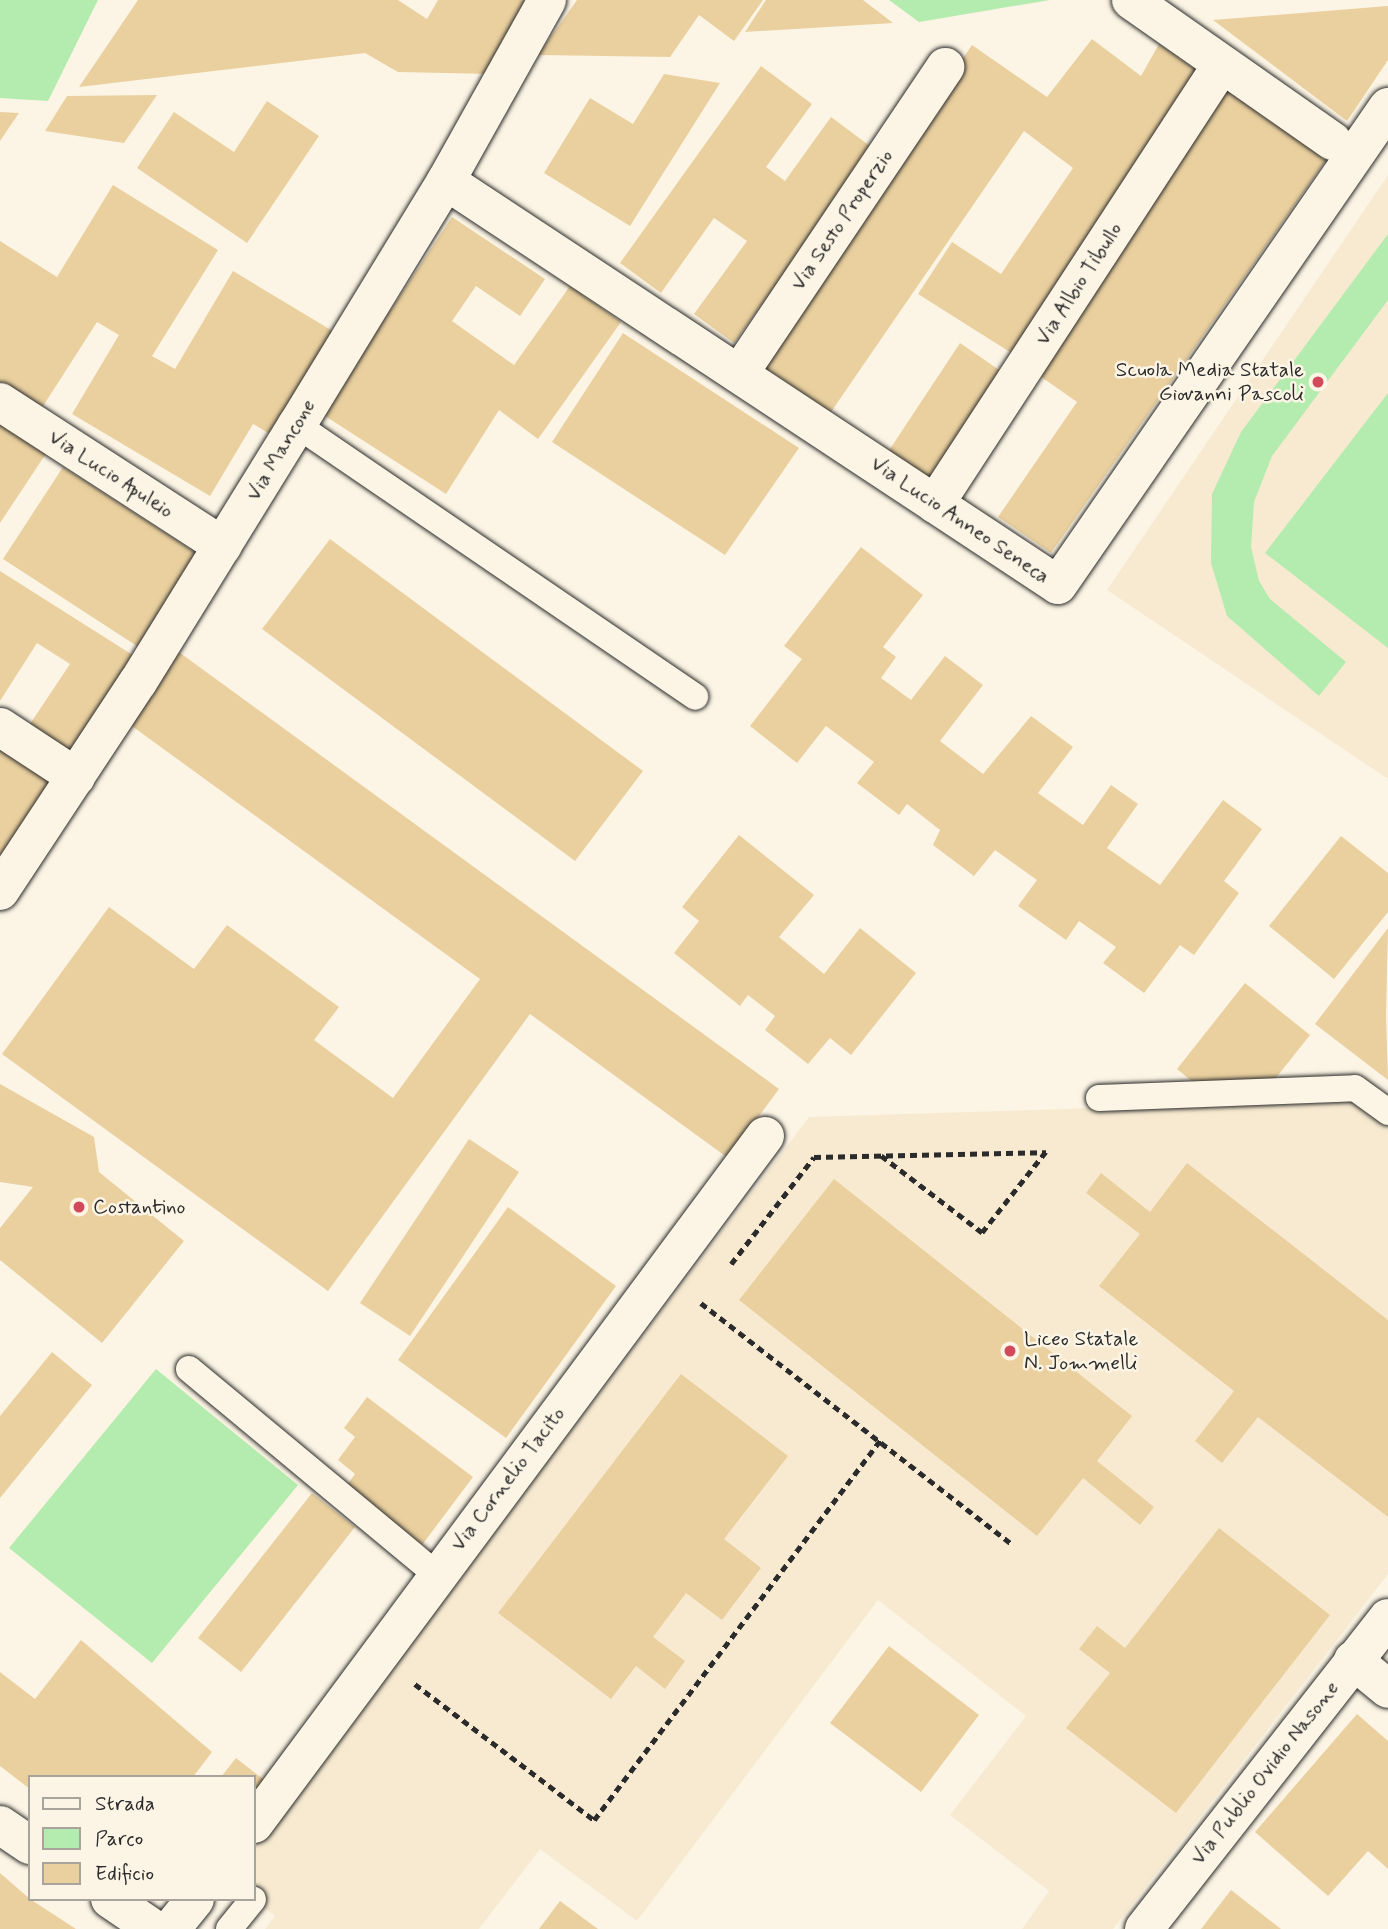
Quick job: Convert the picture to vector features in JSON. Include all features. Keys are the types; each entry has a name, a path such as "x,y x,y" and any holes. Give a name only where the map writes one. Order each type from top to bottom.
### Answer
{"street":[{"name":"Via Mancone","path":"0,891 223,546 446,181 547,0"},
{"path":"1131,0 1332,141"},
{"name":"Via Albio Tibullo","path":"935,504 1222,64"},
{"name":"Via Sesto Properzio","path":"739,374 945,67"},
{"name":"Via Lucio Anneo Seneca","path":"446,181 1058,585 1388,107"},
{"name":"Via Lucio Apuleio","path":"0,402 223,546"},
{"path":"0,727 76,777"},
{"name":"Via Cornelio Tacito","path":"256,1821 765,1136"},
{"name":"Via Publio Ovidio Nasone","path":"1144,1929 1388,1618"},
{"path":"1353,1660 1388,1689"},
{"path":"0,1825 28,1844"},
{"path":"113,1901 154,1929"},
{"path":"171,1929 193,1901"}],"lane":[{"path":"297,425 695,697"},
{"path":"1099,1098 1355,1088 1388,1112"},
{"path":"190,1369 437,1575"},
{"path":"229,1929 252,1901"}],"path":[{"path":"727,1270 814,1157 1046,1152 982,1233 881,1156"},
{"path":"695,1312 711,1291"},
{"path":"703,1301 1012,1544"},
{"path":"415,1684 594,1820 880,1440"},
{"path":"407,1695 423,1673"}],"shaded area":[{"name":"Scuola Media Statale Giovanni Pascoli","path":"1388,175 1388,779 1107,590"},
{"name":"Liceo Statale N. Jommelli","path":"1352,1100 1388,1127 1388,1574 1113,1929 1022,1929 1049,1891 950,1815 1026,1716 878,1600 637,1921 540,1849 479,1929 265,1929 275,1916 256,1901 256,1845 809,1117"}],"green space":[{"path":"0,0 98,0 48,101 0,98"},
{"path":"889,0 1050,0 919,22"},
{"path":"1388,234 1388,300 1272,456 1254,502 1251,547 1259,581 1270,599 1346,662 1319,696 1227,616 1211,563 1212,494 1241,432"},
{"path":"1388,393 1388,648 1265,553"},
{"path":"156,1369 298,1485 152,1663 9,1548"}],"building":[{"path":"138,0 398,0 427,19 438,0 536,0 492,74 398,72 365,53 79,87"},
{"path":"577,0 763,0 734,41 699,15 670,57 538,55"},
{"path":"766,0 863,0 893,23 745,32"},
{"path":"1388,6 1388,60 1347,121 1213,20"},
{"path":"1092,39 1141,76 1159,44 1198,71 1013,354 918,294 952,242 1001,274 1073,168 1024,131 831,412 764,367 915,146 907,141 972,45 1047,97"},
{"path":"761,66 812,104 766,167 785,181 831,117 874,149 734,343 694,314 747,241 714,218 661,293 620,263"},
{"path":"664,74 720,83 630,226 544,173 590,98 633,124"},
{"path":"1227,88 1326,160 1051,553 998,517 1077,402 1030,369"},
{"path":"157,95 124,143 45,131 67,96"},
{"path":"267,101 319,136 247,243 137,168 174,112 234,152"},
{"path":"0,112 19,113 0,141"},
{"path":"113,185 218,250 152,356 175,369 233,271 336,333 275,437 253,424 210,496 72,414 119,335 97,322 38,414 0,390 0,241 57,277"},
{"path":"452,217 545,279 520,316 476,286 452,321 514,365 570,286 621,322 538,439 499,410 446,494 322,414"},
{"path":"623,333 799,448 725,555 552,442"},
{"path":"960,343 1005,374 931,485 886,455"},
{"path":"0,421 47,452 0,523"},
{"path":"63,467 201,556 140,648 3,559"},
{"path":"330,539 643,771 575,861 262,629"},
{"path":"861,547 923,595 883,647 896,657 881,678 911,700 945,656 983,685 940,741 983,774 1031,716 1073,747 1038,793 1083,825 1111,785 1138,804 1107,848 1160,885 1223,800 1262,829 1224,881 1239,893 1194,955 1180,945 1144,993 1103,963 1116,947 1079,921 1066,940 1018,906 1037,880 995,850 974,876 933,845 940,830 907,804 899,815 857,783 874,762 826,726 797,763 750,726 802,659 784,646"},
{"path":"0,571 139,659 74,758 28,727 70,664 37,643 0,701"},
{"path":"176,650 779,1089 728,1158 530,1014 328,1291 2,1054 109,907 194,969 227,925 339,1007 314,1040 393,1098 480,979 125,721"},
{"path":"0,744 54,780 0,861"},
{"path":"739,835 814,895 779,937 824,974 860,928 916,973 851,1055 830,1038 808,1064 765,1030 775,1016 748,995 740,1006 674,953 699,921 682,907"},
{"path":"1341,836 1388,873 1388,912 1334,979 1269,926"},
{"path":"1388,928 1386,1015 1388,1080 1315,1024"},
{"path":"1245,983 1310,1035 1271,1084 1199,1087 1177,1069"},
{"name":"Costantino","path":"0,1084 94,1137 99,1172 184,1241 102,1343 0,1260 0,1228 33,1187 0,1182"},
{"path":"469,1139 519,1172 410,1336 360,1303"},
{"path":"1187,1163 1388,1320 1388,1517 1258,1417 1222,1463 1195,1441 1234,1391 1099,1286 1140,1234 1086,1193 1101,1173 1150,1212"},
{"path":"834,1179 1132,1416 1097,1461 1154,1507 1140,1525 1083,1478 1037,1536 739,1300"},
{"path":"508,1207 616,1286 506,1438 398,1360"},
{"path":"52,1352 92,1385 0,1498 0,1416"},
{"path":"681,1374 788,1456 724,1539 761,1568 722,1620 686,1593 653,1637 685,1661 665,1689 636,1666 611,1699 498,1613"},
{"path":"367,1397 473,1477 422,1545 345,1488 355,1474 338,1460 355,1437 344,1428"},
{"path":"312,1493 355,1527 241,1672 198,1638"},
{"path":"1219,1528 1330,1615 1176,1813 1066,1728 1110,1673 1079,1649 1097,1626 1125,1648"},
{"path":"81,1640 212,1752 195,1775 28,1775 28,1787 0,1766 0,1672 35,1699"},
{"path":"889,1646 979,1715 921,1792 830,1723"},
{"path":"1357,1714 1388,1741 1388,1869 1368,1851 1328,1896 1255,1832"},
{"path":"236,1758 268,1783 256,1799 256,1775 223,1775"},
{"path":"0,1873 28,1897 28,1901 33,1901 76,1929 0,1929"},
{"path":"1231,1890 1281,1929 1201,1929"},
{"path":"560,1901 598,1929 539,1929"}],"place":[{"name":"Scuola Media Statale Giovanni Pascoli","path":"1318,382"},
{"name":"Costantino","path":"79,1207"},
{"name":"Liceo Statale N. Jommelli","path":"1010,1351"}]}
